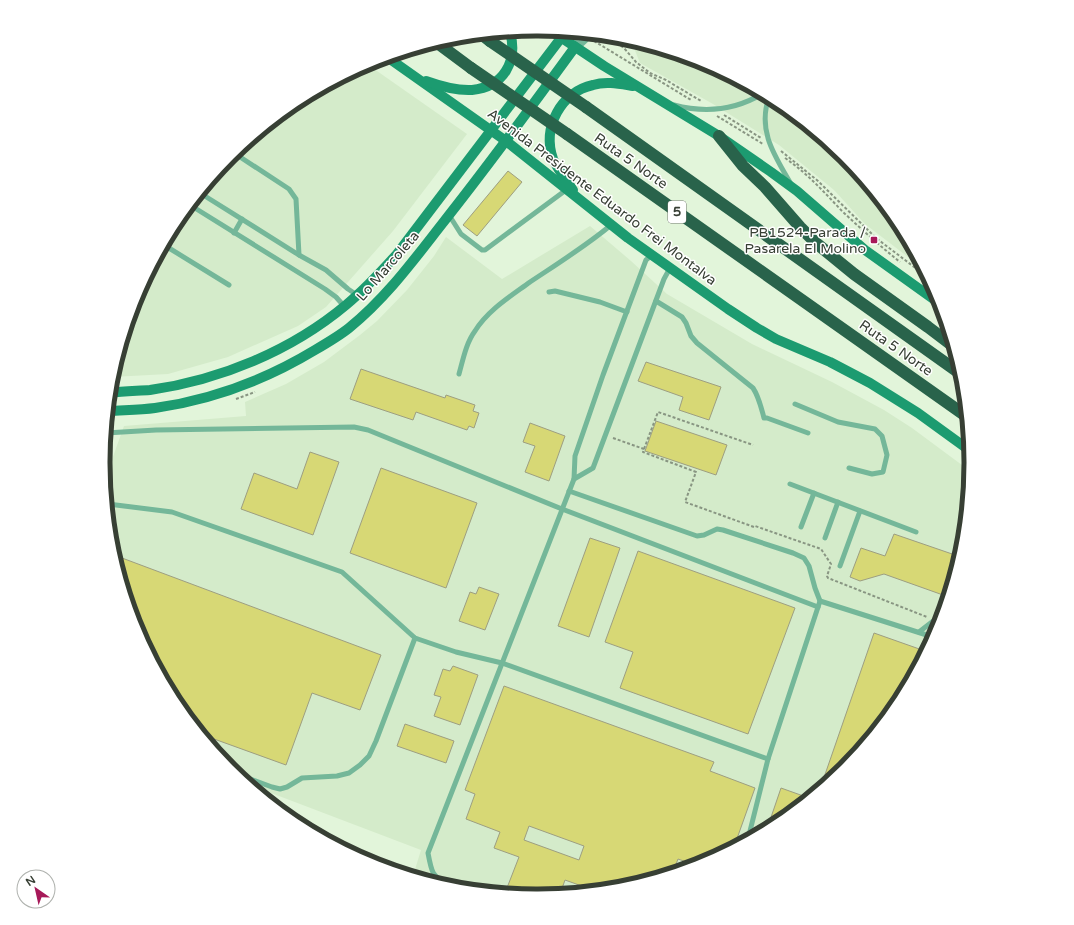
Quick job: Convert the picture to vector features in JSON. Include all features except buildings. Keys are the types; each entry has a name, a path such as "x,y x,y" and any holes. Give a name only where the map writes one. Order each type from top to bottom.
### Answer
{"highway":[{"name":"Ruta 5 Norte","path":"488,39 586,107 953,368"},
{"name":"Ruta 5 Norte","path":"443,47 961,412"},
{"path":"719,136 743,166 765,187 816,243 946,341"}],"main road":[{"path":"415,76 439,85 460,89 473,90 491,84 501,77 508,68 513,49 511,37"},
{"name":"Lo Marcoleta","path":"117,392 149,390 190,382 231,370 278,349 306,333 344,306 381,272 397,254 490,130 563,37"},
{"path":"566,37 576,47 719,136 793,188 865,250 929,296"},
{"name":"Lo Marcoleta","path":"114,411 154,408 197,399 238,386 261,377 306,355 348,328 372,308 395,284 486,168 576,47"},
{"name":"Avenida Presidente Eduardo Frei Montalva","path":"393,61 506,141 611,225 757,328 776,339 830,362 860,377 894,398 963,446"},
{"path":"582,202 565,180 552,155 550,133 555,116 564,101 578,90 585,87 602,83 639,87"}],"street":[{"name":"Lo Marcoleta","path":"576,47 584,39"}],"lane":[{"path":"664,102 690,109 714,109 729,107 756,97"},
{"path":"767,104 765,110 766,135 793,188"},
{"path":"240,157 289,189 296,199 299,255"},
{"path":"449,215 461,234 482,250 485,250 566,190"},
{"path":"205,196 299,255 326,270 357,295"},
{"path":"195,208 325,289 336,297 344,306"},
{"path":"234,233 242,219"},
{"path":"459,374 467,347 474,331 488,315 514,293 611,225"},
{"path":"169,248 229,285"},
{"path":"434,876 430,868 428,853 574,479 575,456 603,375 646,260 652,255"},
{"path":"574,479 593,468 664,279 670,268"},
{"path":"549,292 555,291 600,302 627,312"},
{"path":"656,301 682,317 691,336 697,343 753,388 757,394 764,418 799,428 808,433"},
{"path":"795,404 838,422 876,429 882,436 887,455 883,472 872,474 849,468"},
{"path":"111,433 156,430 354,427 368,430 562,509 818,607"},
{"path":"790,484 916,532"},
{"path":"569,491 697,536 704,535 717,529 723,530 793,553 804,558 809,566 812,580 820,600 768,759 750,832"},
{"path":"801,527 814,493"},
{"path":"825,538 838,502"},
{"path":"113,505 172,512 342,572 415,638 456,652 502,663 768,759"},
{"path":"840,566 860,511"},
{"path":"820,600 927,634"},
{"path":"919,632 933,622"},
{"path":"252,780 280,789 287,787 302,778 336,776 348,773 360,765 369,756 376,741 415,638"}],"path":[{"path":"619,44 636,62 646,70 666,80 769,142 791,158 818,181 876,238 918,270"},
{"path":"752,445 658,412 643,452 696,472 685,502 754,528 755,526 821,549 832,564 827,576 828,578 934,619"},
{"path":"606,435 644,449"}],"shaded area":[{"path":"634,48 700,68 726,80 750,93 797,124 839,161 858,181 892,226 912,260 865,224 834,190 779,145 713,104 640,63"},
{"path":"373,68 467,134 393,231 326,307 298,326 228,357 168,374 120,377 133,325 143,299 154,274 168,249 182,226 199,203 216,181 235,161 277,124 324,93"},
{"path":"590,226 667,294 752,344 832,382 884,410 912,428 964,466 960,518 949,573 941,600 920,651 906,676 892,699 858,744 839,764 797,801 750,832 700,857 620,881 565,888 537,889 509,888 454,881 415,870 421,850 265,791 235,764 216,744 182,699 168,676 154,651 133,600 119,546 114,518 110,465 124,426 246,416 245,402 286,384 324,362 377,321 407,290 434,256 446,237 502,279"}],"place":[{"name":"PB1524-Parada / Pasarela El Molino","path":"874,240"}]}
